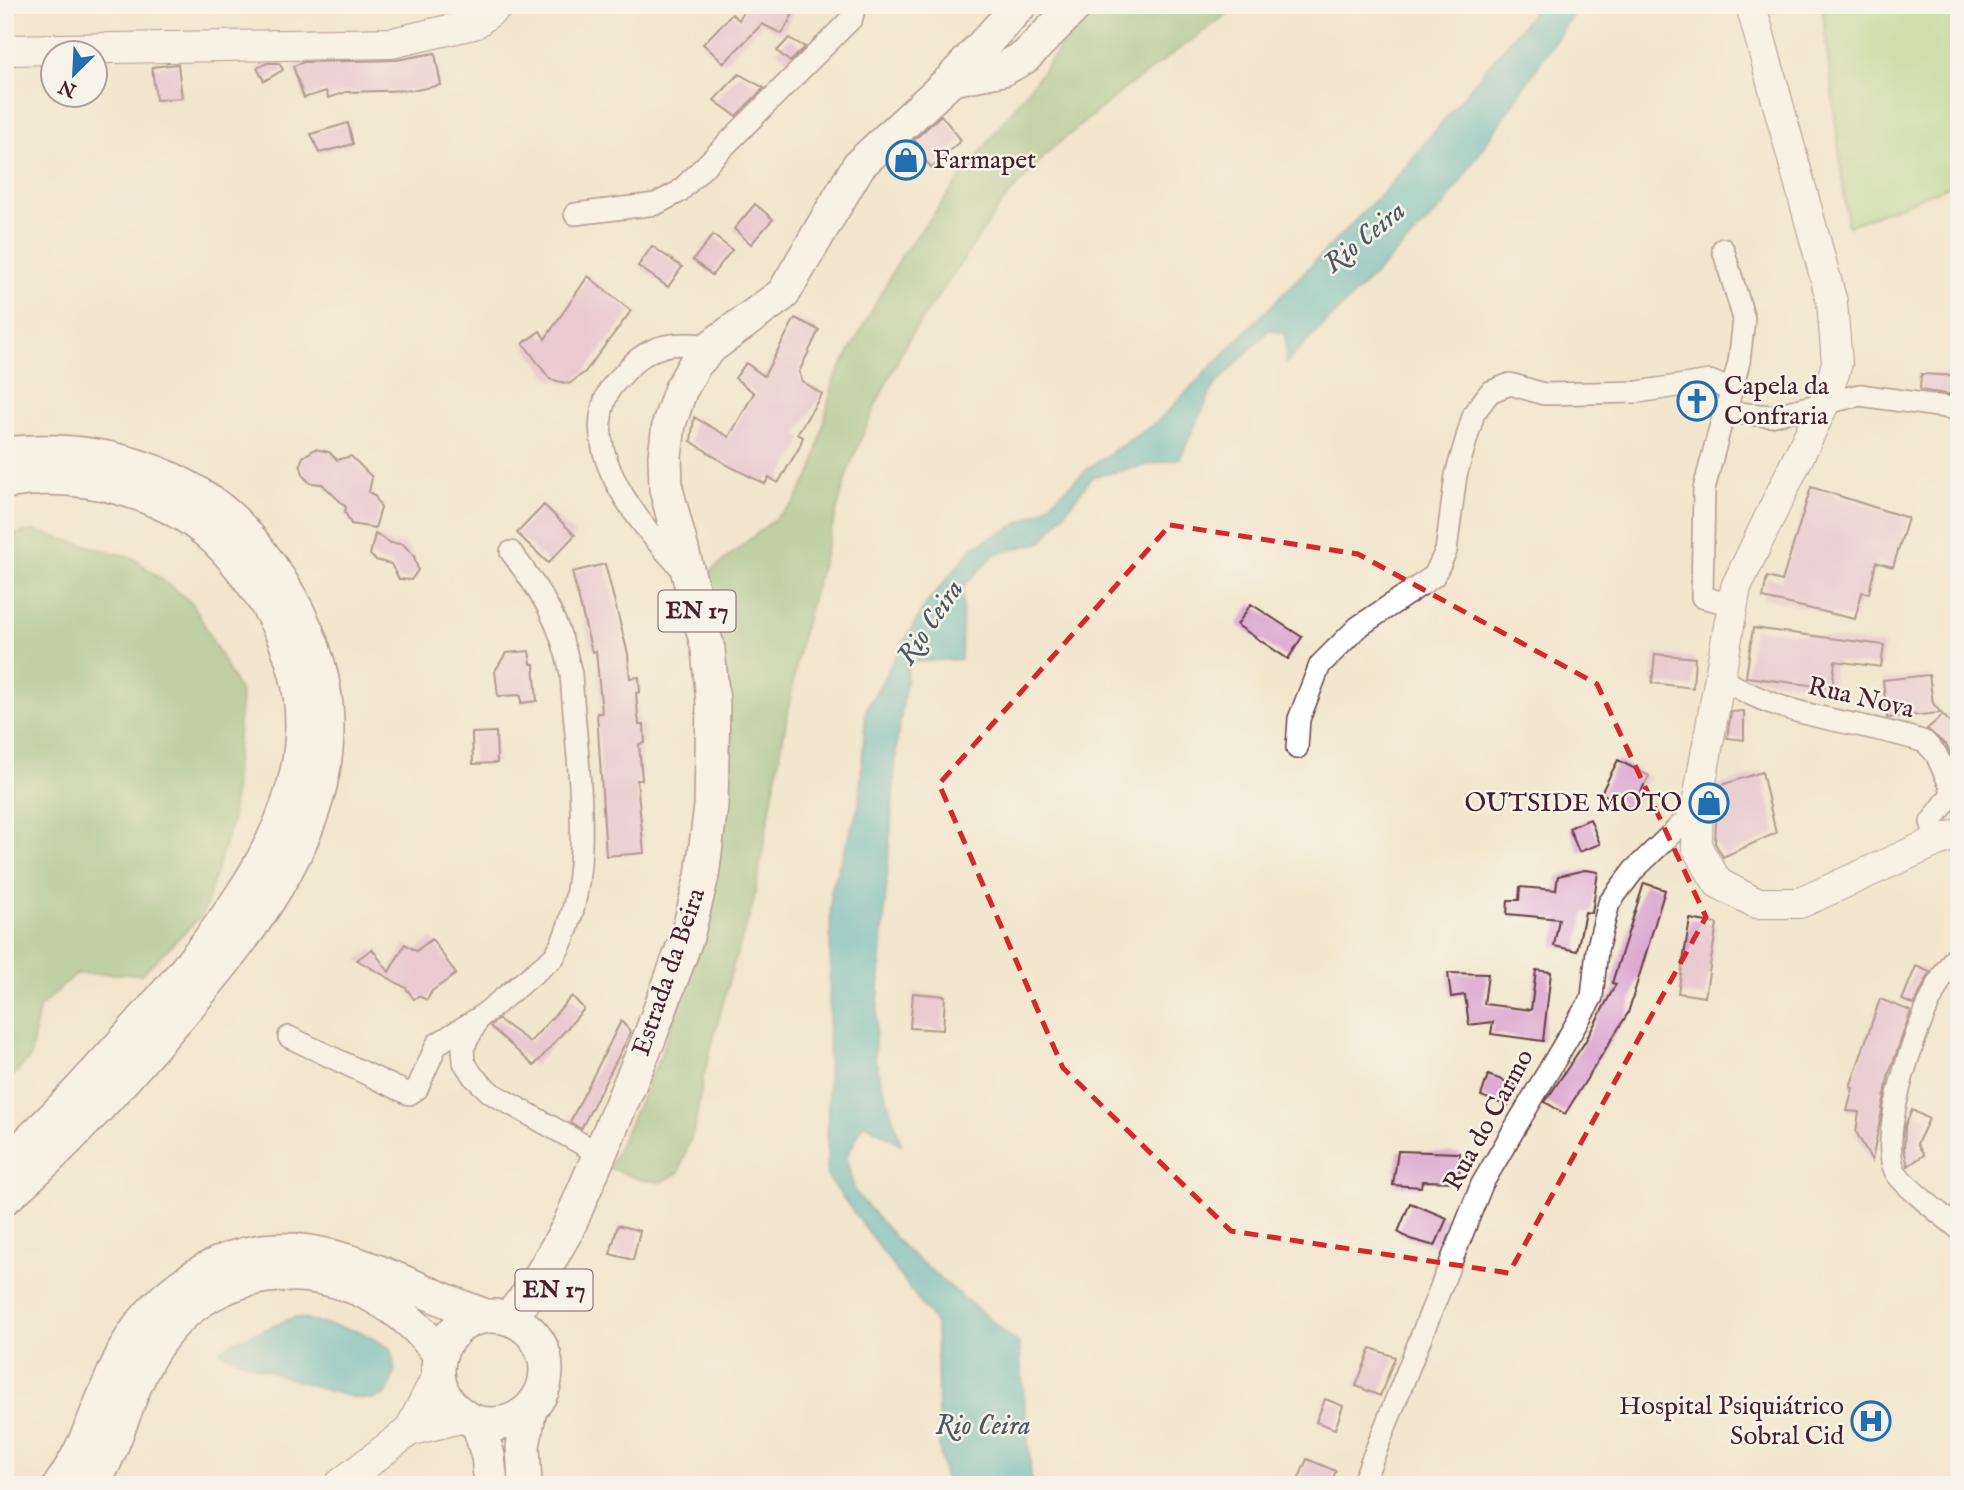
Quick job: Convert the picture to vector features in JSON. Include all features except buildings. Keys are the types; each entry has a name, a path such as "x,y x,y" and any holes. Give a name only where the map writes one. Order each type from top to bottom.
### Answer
{"main road":[{"path":"5,50 392,43 474,24 499,5"},
{"name":"Estrada da Beira","path":"498,1317 536,1286 568,1228 649,1038 687,937 702,876 711,806 713,703 708,649 666,489 665,456 669,424 680,391 695,364 712,346 783,294 859,165 952,79 1020,5"},
{"path":"952,79 1003,69 1041,45 1076,5"},
{"path":"1751,5 1832,302 1837,363 1823,406 1737,587 1697,809 1697,848 1718,883 1756,903 1800,903 1948,837"},
{"path":"997,29 997,51 1003,69"},
{"path":"5,454 70,453 111,458 173,480 226,515 257,547 292,598 317,655 327,719 325,754 314,813 291,866 271,899 219,970 122,1082 5,1198"},
{"path":"5,482 65,478 110,485 157,502 202,529 241,567 271,610 297,678 302,726 298,775 292,797 262,865 182,975 99,1072 5,1164"},
{"name":"Estrada da Beira","path":"543,1352 550,1305 568,1228"},
{"path":"60,1485 85,1443 118,1363 138,1328 164,1299 214,1265 252,1251 311,1251 361,1264 530,1332 543,1352 545,1382 530,1409 523,1446 525,1484"},
{"path":"92,1485 155,1346 183,1314 232,1283 281,1274 317,1278 342,1285 387,1303 403,1313 438,1365 446,1400 472,1420 488,1456 492,1485"},
{"path":"409,1431 457,1328 498,1317"},
{"path":"339,1485 409,1431 472,1420 497,1424 515,1419 530,1409"}],"street":[{"path":"575,214 656,204 679,192 852,18 855,5"},
{"path":"1723,249 1744,319 1727,412 1721,420 1704,489 1702,597 1733,605"},
{"path":"686,572 654,540 629,503 602,454 600,425 608,393 632,363 659,345 684,342 712,346"},
{"path":"1297,748 1299,719 1320,665 1358,627 1434,576 1446,551 1456,475 1474,413 1490,392 1510,384 1544,394 1638,392 1710,381 1731,390"},
{"path":"1727,412 1770,416 1823,406 1860,394 1959,410"},
{"path":"289,1037 409,1094 416,1089 437,1044 478,1018 554,957 569,927 580,874 571,674 564,642 547,600 511,552"},
{"name":"Rua Nova","path":"1720,677 1762,701 1790,711 1925,742 1936,754 1953,792 1931,822 1948,837"},
{"name":"Rua do Carmo","path":"1362,1485 1482,1184 1592,997 1597,950 1609,903 1634,870 1697,809"},
{"path":"1959,953 1943,976 1901,1074 1889,1131 1895,1171 1959,1229"},
{"path":"478,1018 463,1048 464,1062 473,1076 516,1109 598,1153"}],"highlighted area":[{"path":"1170,525 1358,554 1597,684 1706,917 1509,1273 1231,1231 1063,1068 939,784"}],"green space":[{"path":"1093,5 1240,5 1127,87 1049,151 1002,203 908,340 849,467 801,639 753,904 732,969 703,1078 695,1126 679,1172 662,1182 642,1180 609,1168 661,1055 706,929 721,642 710,572 794,503 813,470 833,382 902,255"},
{"path":"1822,5 1959,5 1959,182 1848,226"},
{"path":"34,531 133,558 193,604 241,694 232,821 203,914 142,974 76,974 39,1008 30,1058 9,1080 5,1080 5,535"}],"water":[{"name":"Rio Ceira","path":"1539,5 1579,5 1445,204 1286,363 1285,334 1270,329 1214,386 1180,458 1092,477 1042,542 995,554 963,587 961,659 909,662 897,740 874,1057 901,1144 864,1123 846,1158 855,1192 904,1248 1019,1344 1032,1485 945,1485 939,1445 936,1324 827,1176 831,891 859,805 866,709 924,607 973,547 1042,511 1091,466 1158,421 1392,183"},
{"path":"295,1317 361,1332 391,1349 395,1372 386,1395 370,1399 341,1394 272,1372 220,1351 233,1342"}],"place":[{"name":"Farmapet","path":"906,160"},
{"name":"Capela da Confraria","path":"1697,401"},
{"name":"OUTSIDE MOTO","path":"1709,803"},
{"name":"Hospital Psiquiátrico Sobral Cid","path":"1871,1421"}]}
